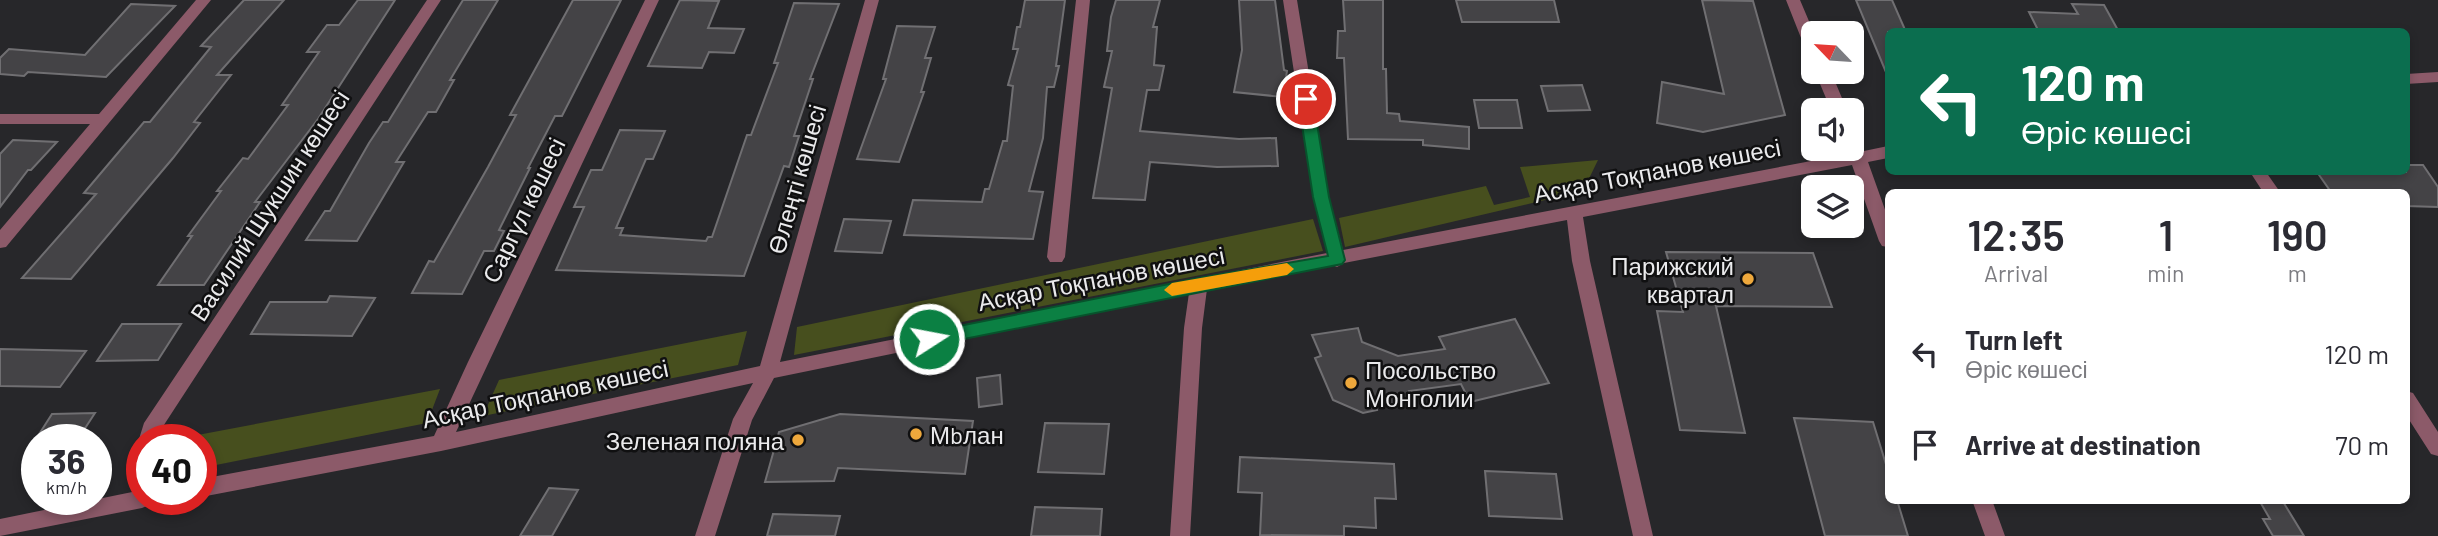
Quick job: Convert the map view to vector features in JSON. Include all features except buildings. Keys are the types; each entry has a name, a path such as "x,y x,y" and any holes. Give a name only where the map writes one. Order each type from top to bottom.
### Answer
{"street":[{"path":"0,242 204,0"},
{"name":"Василий Шукшин көшесі","path":"154,424 434,0"},
{"name":"Саргүл көшесі","path":"440,443 652,0"},
{"name":"Өлеңті көшесі","path":"705,536 743,419 768,372 872,0"},
{"path":"1056,257 1083,0"},
{"path":"1290,0 1321,197 1337,260"},
{"path":"1793,0 1802,21"},
{"path":"2410,79 2438,77"},
{"path":"0,119 105,119"},
{"name":"Асқар Тоқпанов көшесі","path":"1864,158 1885,153"},
{"name":"Асқар Тоқпанов көшесі","path":"217,485 440,443 768,372 1199,284 1337,260 1848,161"},
{"path":"1860,161 1885,233"},
{"path":"1574,212 1581,261 1643,536"},
{"path":"1180,536 1193,328 1199,284"},
{"path":"2410,406 2438,448"},
{"path":"0,528 126,502"},
{"path":"1983,504 1995,536"}],"green space":[{"path":"1598,160 1583,191 1345,247 1339,218 1486,186 1494,205 1530,197 1520,167"},
{"path":"1313,219 1323,251 794,355 797,327"},
{"path":"747,331 738,365 483,416 499,380"},
{"path":"440,389 427,423 217,465 217,431"}],"slow traffic":[{"path":"1172,290 1287,269"}],"place":[{"name":"Парижский квартал","path":"1748,279"},
{"name":"Посольство Монголии","path":"1351,383"},
{"name":"Мbлан","path":"916,434"},
{"name":"Зеленая поляна","path":"798,440"}],"route":[{"path":"929,339 1199,284 1337,260 1321,197 1306,99"}]}
